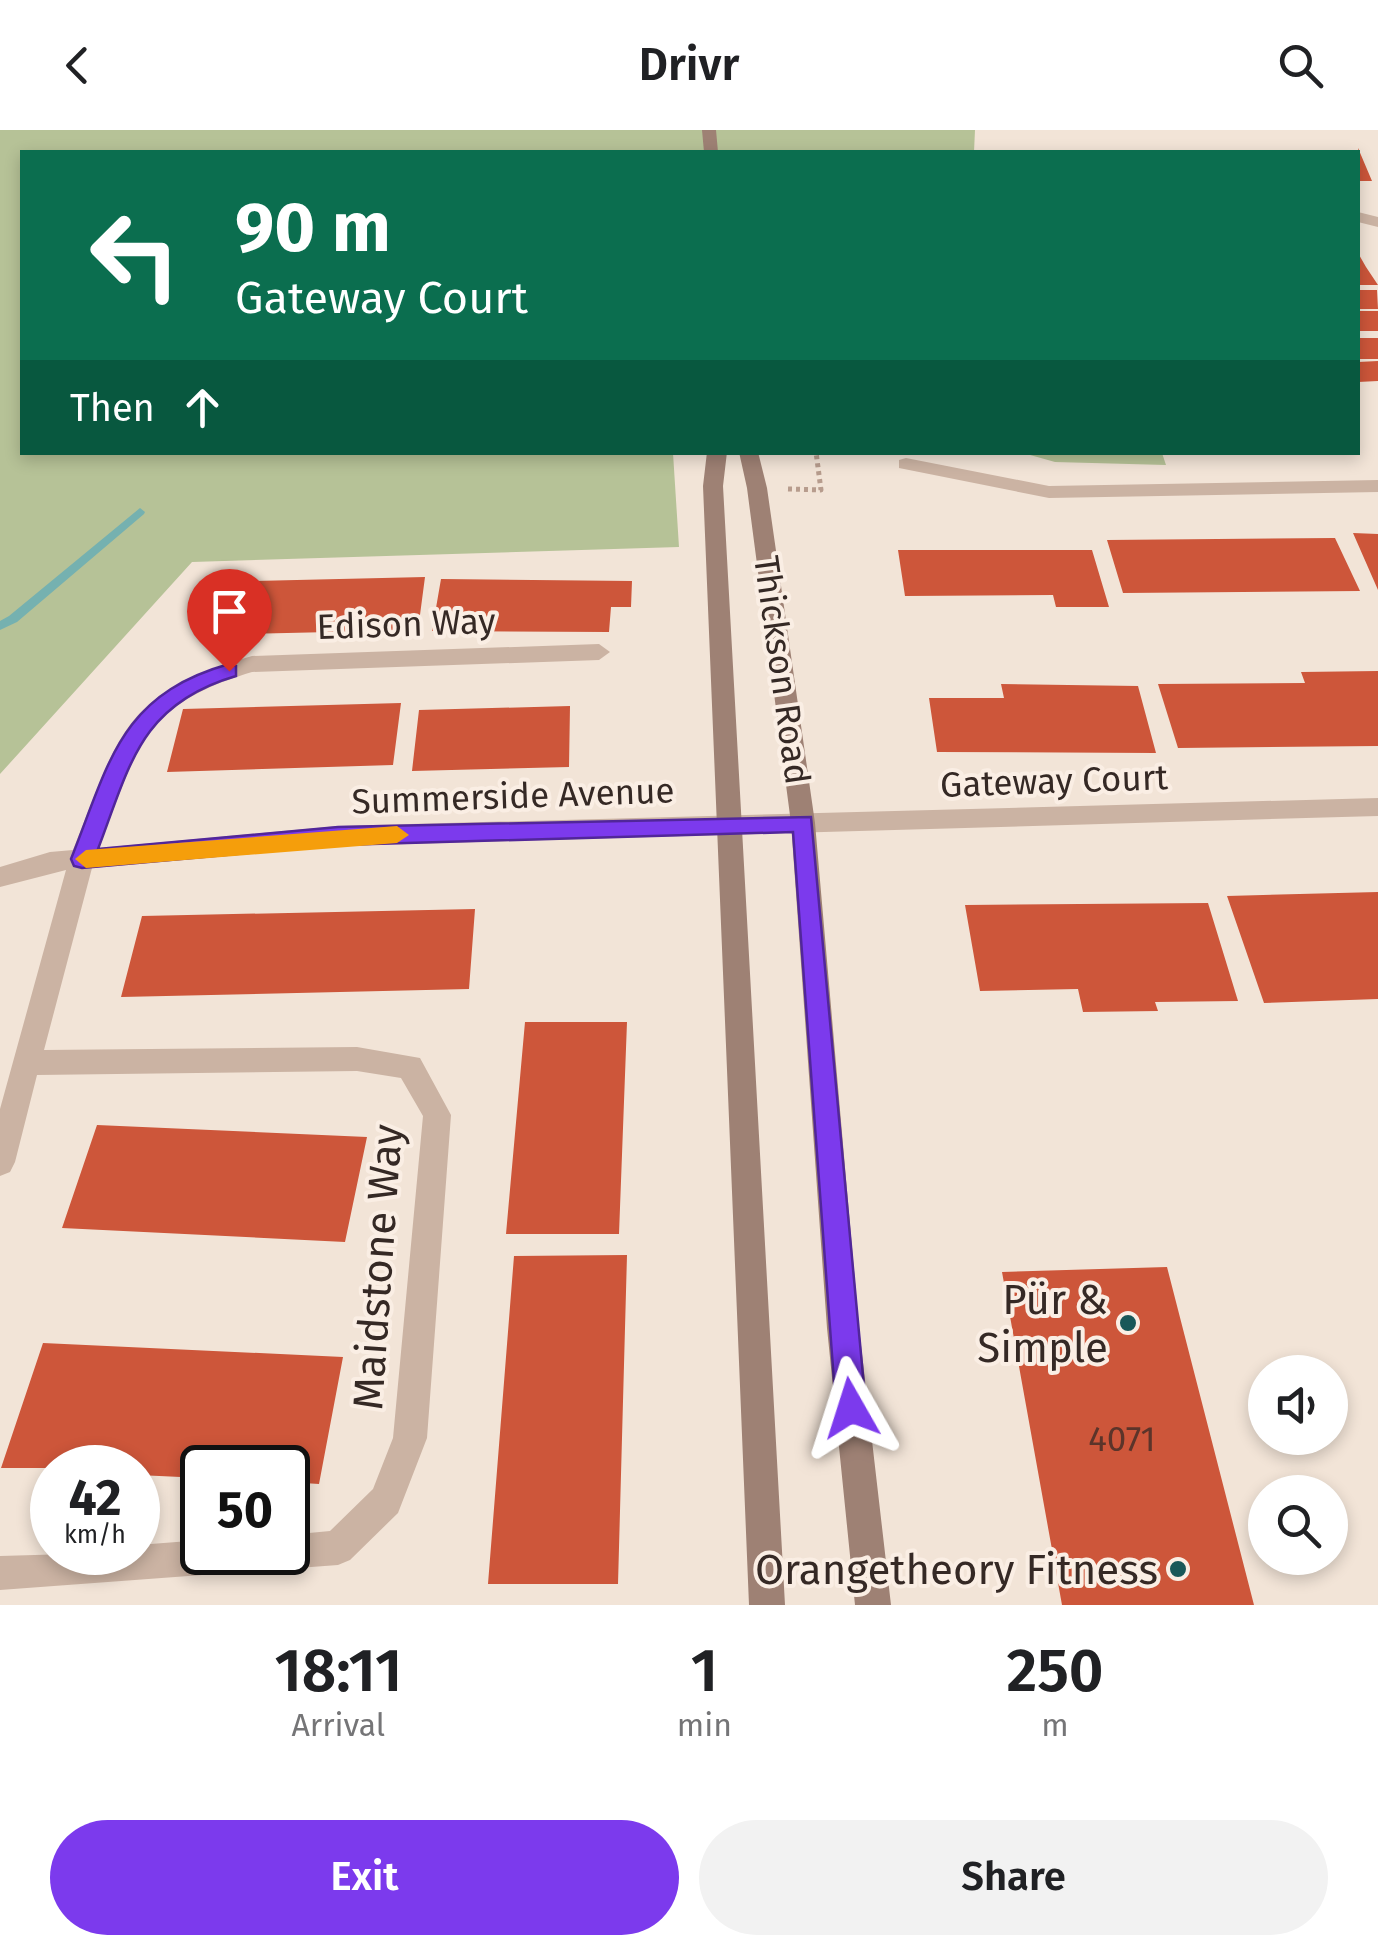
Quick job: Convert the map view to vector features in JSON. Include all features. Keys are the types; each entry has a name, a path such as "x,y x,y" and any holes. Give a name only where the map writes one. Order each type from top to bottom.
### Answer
{"main road":[{"name":"Thickson Road","path":"716,455 713,486 767,1605"},
{"name":"Thickson Road","path":"749,455 757,488 803,823 843,1328 873,1605"}],"street":[{"path":"906,464 1049,492 1378,486"},
{"name":"Edison Way","path":"82,859 128,742 150,713 205,678 252,664 599,652"},
{"name":"Gateway Court","path":"731,824 1378,807"},
{"name":"Summerside Avenue","path":"0,877 50,862 338,836 731,824"},
{"path":"0,1162 82,859"},
{"name":"Maidstone Way","path":"27,1062 357,1059 410,1068 438,1114 410,1438 386,1501 338,1548 310,1550"},
{"path":"0,1573 180,1560"}],"path":[{"path":"757,488 822,490 816,455"}],"green space":[{"path":"0,130 975,130 974,150 20,150 20,455 673,455 679,547 192,562 0,774"},
{"path":"1030,455 1163,455 1166,465 1055,462"}],"building":[{"path":"1360,153 1372,181 1360,181"},
{"path":"1360,256 1366,267 1378,285 1360,285"},
{"path":"1360,290 1377,290 1378,309 1360,309"},
{"path":"1360,311 1378,311 1378,331 1360,331"},
{"path":"1360,338 1378,338 1378,359 1360,359"},
{"path":"1378,361 1378,381 1360,382 1360,362"},
{"path":"1353,533 1378,534 1378,590"},
{"path":"1335,538 1360,591 1123,593 1107,540"},
{"path":"898,550 1092,550 1109,607 1056,607 1053,595 905,596"},
{"path":"425,577 418,630 194,635 209,582"},
{"path":"441,579 632,581 631,607 611,607 609,632 432,631"},
{"path":"1378,671 1378,746 1178,748 1158,684 1305,683 1301,672"},
{"path":"1001,684 1138,686 1156,753 937,752 929,698 1004,698"},
{"path":"401,703 393,765 167,772 183,709"},
{"path":"570,706 569,767 412,771 419,710"},
{"path":"1378,892 1378,999 1264,1003 1227,896"},
{"path":"1208,903 1238,1001 1155,1002 1158,1011 1083,1012 1078,989 980,991 965,905"},
{"path":"475,909 469,989 121,997 142,916"},
{"path":"525,1022 627,1022 619,1234 506,1234"},
{"path":"97,1125 367,1137 345,1242 62,1228"},
{"path":"627,1255 618,1584 488,1584 514,1256"},
{"path":"1167,1267 1254,1605 1062,1605 1002,1272"},
{"path":"43,1343 343,1357 319,1484 310,1483 310,1445 180,1445 180,1477 160,1476 160,1445 30,1445 30,1468 1,1468"}],"waterway":[{"path":"0,626 140,512"}],"slow traffic":[{"path":"86,859 338,836 397,835"}],"place":[{"name":"Pür & Simple","path":"1128,1323"},
{"name":"Orangetheory Fitness","path":"1178,1569"}],"route":[{"path":"229,671 205,678 150,713 128,742 82,859 338,836 803,823 851,1408"}]}
